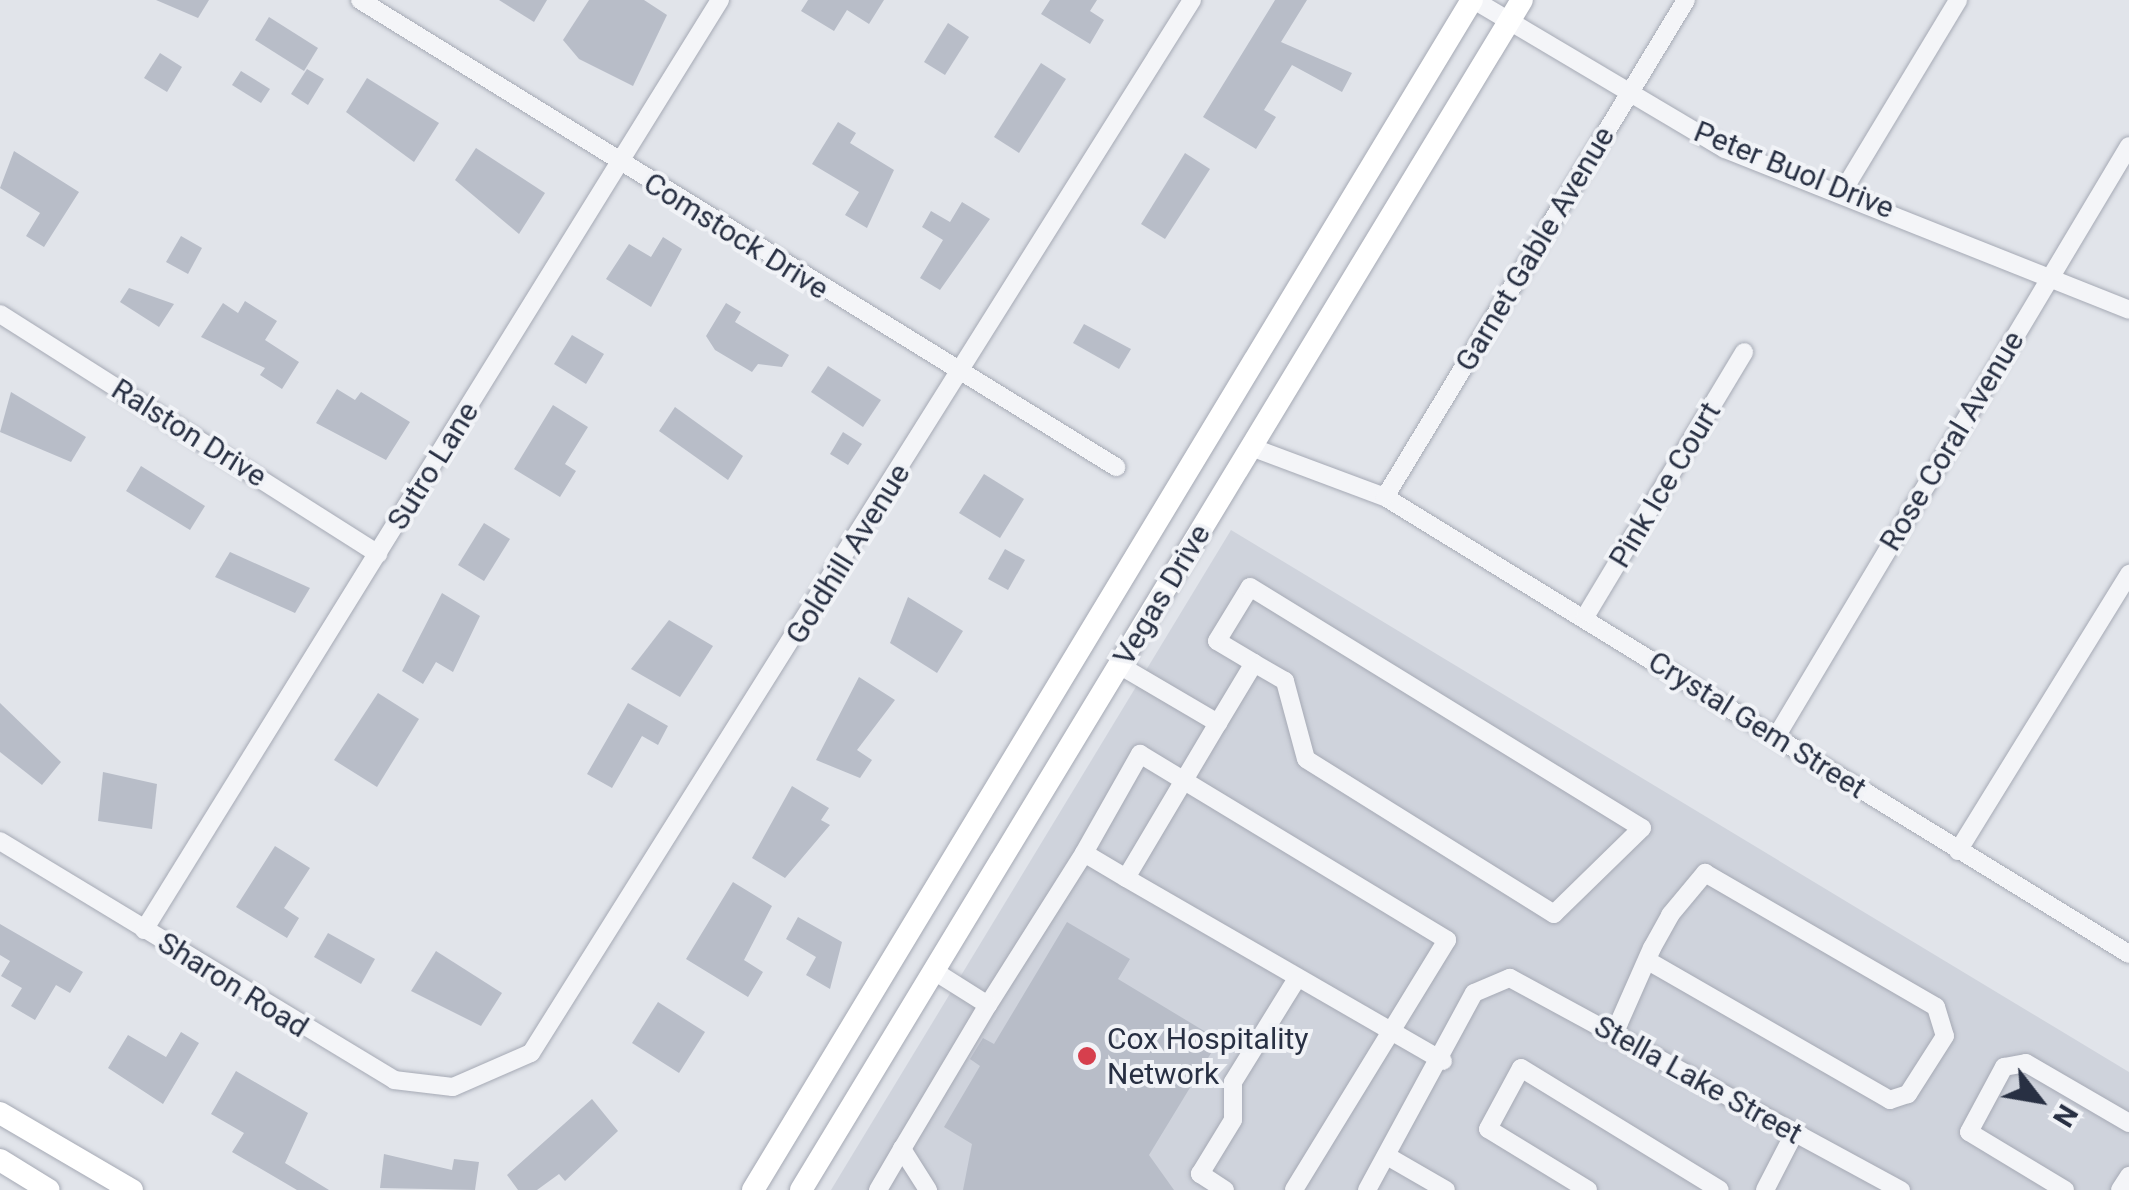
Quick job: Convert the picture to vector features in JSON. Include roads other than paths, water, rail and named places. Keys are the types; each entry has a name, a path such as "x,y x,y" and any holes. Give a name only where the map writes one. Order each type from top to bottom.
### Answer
{"main road":[{"name":"Vegas Drive","path":"753,1190 1473,0"},
{"name":"Vegas Drive","path":"801,1190 1522,0"},
{"path":"1084,644 1120,664"},
{"path":"0,1113 132,1190"},
{"path":"0,1160 49,1190"}],"street":[{"name":"Comstock Drive","path":"360,0 960,375 1116,467"},
{"name":"Sutro Lane","path":"144,930 720,0"},
{"name":"Goldhill Avenue","path":"478,1081 531,1053 556,1025 1192,0"},
{"name":"Peter Buol Drive","path":"1473,0 1725,149 1843,191 2129,310"},
{"name":"Garnet Gable Avenue","path":"1385,497 1686,0"},
{"path":"1843,191 1958,0"},
{"name":"Rose Coral Avenue","path":"1776,737 2129,146"},
{"name":"Ralston Drive","path":"0,314 378,554"},
{"name":"Pink Ice Court","path":"1585,618 1744,352"},
{"name":"Crystal Gem Street","path":"1252,447 1385,497 2129,954"},
{"path":"1958,852 2129,574"},
{"path":"1250,586 1642,828 1554,914 1306,760 1285,681 1254,663 1217,641 1250,586"},
{"path":"1126,878 1254,663"},
{"path":"1120,664 1218,723"},
{"path":"878,1190 1140,754 1447,940 1294,1190"},
{"name":"Sharon Road","path":"0,841 373,1071 422,1086 478,1081"},
{"path":"1084,853 1296,980 1443,1060 1366,1190"},
{"path":"1614,1034 1648,961 1705,873 1936,1007 1944,1036 1908,1094 1890,1100 1648,961"},
{"path":"934,971 988,1005"},
{"name":"Stella Lake Street","path":"1443,1060 1474,992 1493,979 1510,978 1795,1132 1878,1184 1901,1190"},
{"path":"1225,1190 1200,1174 1234,1120 1233,1082 1296,980"},
{"path":"2065,1190 1970,1132 2004,1068 2026,1063 2129,1123"},
{"path":"1588,1190 1488,1129 1521,1068 1720,1190"},
{"path":"1765,1190 1795,1132"},
{"path":"902,1149 928,1190"},
{"path":"1387,1156 1446,1190"},
{"path":"2120,1190 2129,1176"}],"place":[{"name":"Cox Hospitality Network","path":"1087,1056"}]}
